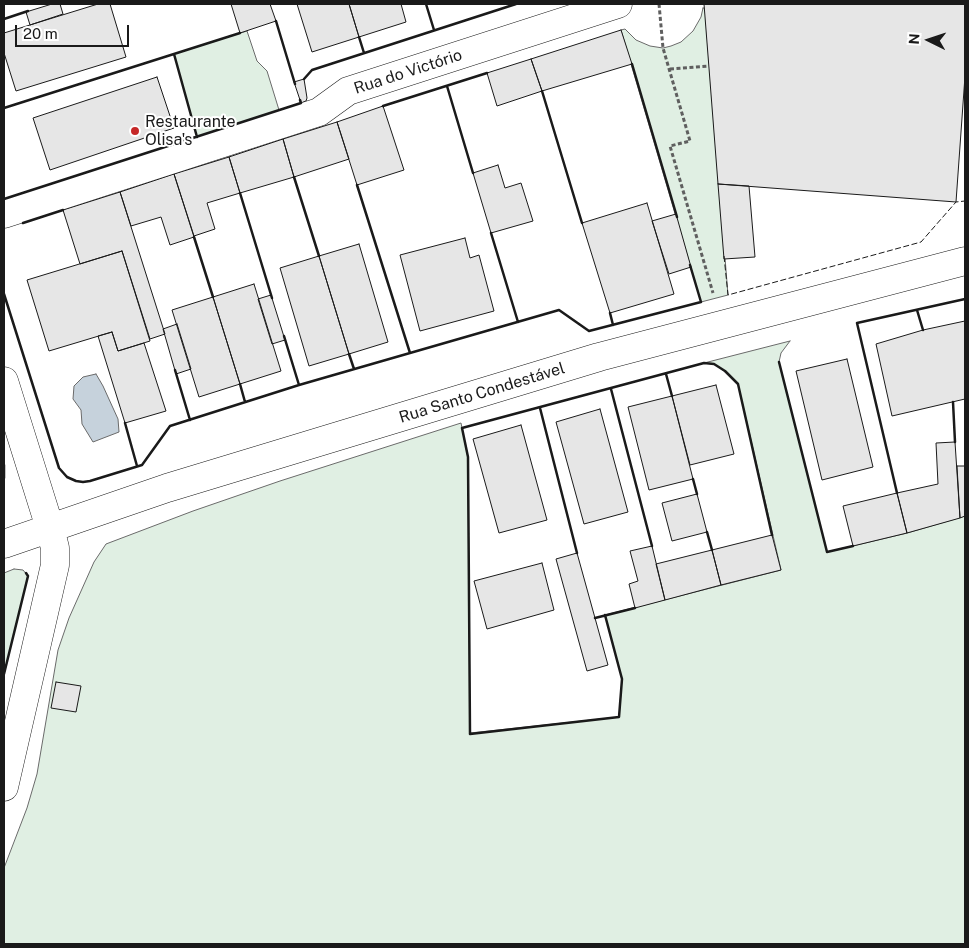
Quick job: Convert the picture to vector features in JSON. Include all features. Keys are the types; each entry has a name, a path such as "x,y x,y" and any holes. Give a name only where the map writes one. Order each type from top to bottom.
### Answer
{"street":[{"name":"Rua do Victório","path":"4,214 319,112 348,91 618,4"},
{"name":"Rua Santo Condestável","path":"4,544 167,488 599,357 965,261"},
{"path":"4,381 55,548 55,566 4,787"}],"path":[{"path":"659,4 663,48 690,141 670,146 712,288"},
{"path":"670,69 709,66"}],"green space":[{"path":"703,8 705,8 728,295 701,302 621,30 625,29 636,40 650,46 663,48 671,46 681,42 693,31 701,17"},
{"path":"247,31 257,61 267,71 279,110 197,137 174,54"},
{"path":"790,341 781,353 779,362 827,552 907,533 965,516 965,944 4,944 4,868 27,808 37,774 58,650 69,618 94,562 106,544 280,481 461,423 468,458 470,733 619,717 622,679 605,615 781,570 738,384 719,367 714,364 704,363"},
{"path":"14,569 23,570 28,576 4,674 4,573"}],"shaded area":[{"path":"96,374 118,419 119,432 93,442 82,424 81,410 73,399 74,386 83,377"}],"building":[{"path":"52,4 60,4 63,14 30,25 26,12"},
{"path":"98,4 110,4 126,57 16,91 4,53 4,33"},
{"path":"231,4 270,4 276,21 240,33"},
{"path":"297,4 349,4 359,37 312,52"},
{"path":"349,4 401,4 406,22 359,37"},
{"path":"704,4 965,4 965,76 956,202 718,184"},
{"path":"621,30 632,64 542,91 531,59"},
{"path":"531,59 542,91 497,106 487,73"},
{"path":"157,77 174,128 50,170 33,118"},
{"path":"304,79 307,98 306,101 301,103 294,82"},
{"path":"383,106 404,170 357,185 337,122"},
{"path":"337,122 349,159 294,177 283,139"},
{"path":"283,139 294,177 240,193 229,157"},
{"path":"229,157 240,193 207,203 215,229 194,236 174,174"},
{"path":"498,165 505,188 521,183 533,221 491,233 473,173"},
{"path":"174,174 194,237 170,245 161,217 131,226 120,192"},
{"path":"718,184 749,186 755,257 724,259"},
{"path":"120,192 165,334 150,339 122,251 80,264 63,210"},
{"path":"647,203 674,294 610,313 582,223"},
{"path":"676,214 691,267 669,274 652,221"},
{"path":"465,238 470,258 479,255 494,311 420,331 400,255"},
{"path":"359,244 388,342 349,354 319,256"},
{"path":"122,251 150,341 118,351 112,332 49,351 27,280"},
{"path":"319,256 349,354 309,366 280,268"},
{"path":"254,284 281,371 240,384 213,297"},
{"path":"271,295 285,340 272,344 258,299"},
{"path":"213,297 240,384 199,397 172,310"},
{"path":"965,321 965,399 892,416 876,344 923,330"},
{"path":"177,324 191,369 176,374 163,329"},
{"path":"112,332 118,351 144,343 166,411 125,423 98,336"},
{"path":"847,359 873,467 822,480 796,371"},
{"path":"716,385 734,454 690,465 672,396"},
{"path":"672,396 693,479 649,490 628,407"},
{"path":"600,409 628,512 584,524 556,422"},
{"path":"521,425 547,520 499,533 473,439"},
{"path":"955,442 960,518 907,533 897,493 938,484 936,443"},
{"path":"957,466 965,466 965,516 960,518"},
{"path":"897,493 907,533 853,546 843,506"},
{"path":"697,494 707,532 672,541 662,503"},
{"path":"772,535 781,570 721,585 712,550"},
{"path":"652,546 665,600 635,608 629,584 638,581 630,551"},
{"path":"712,550 721,585 665,600 656,564"},
{"path":"577,553 608,665 587,671 556,559"},
{"path":"542,563 554,610 487,629 474,581"},
{"path":"56,682 81,686 76,712 51,708"}],"fence":[{"path":"724,256 728,295 921,242 956,202 965,201"}],"wall":[{"path":"426,4 434,30"},
{"path":"304,79 312,70 516,4"},
{"path":"4,19 28,11"},
{"path":"276,21 295,84"},
{"path":"4,108 240,33"},
{"path":"359,37 364,53"},
{"path":"174,54 197,137"},
{"path":"632,64 677,217"},
{"path":"383,106 487,73"},
{"path":"447,86 473,173"},
{"path":"542,91 582,223"},
{"path":"4,199 301,103 300,100"},
{"path":"294,177 319,256"},
{"path":"357,185 410,353"},
{"path":"240,193 272,298"},
{"path":"23,223 63,210"},
{"path":"491,233 518,322"},
{"path":"194,237 213,297"},
{"path":"4,294 59,468 67,477 83,482 142,465 170,426 299,385 559,310 589,331 701,302 690,265"},
{"path":"897,493 857,323 965,299"},
{"path":"917,310 923,330"},
{"path":"610,313 613,325"},
{"path":"284,336 299,385"},
{"path":"349,354 354,369"},
{"path":"779,362 827,552 853,546"},
{"path":"605,615 622,679 619,717 470,734 468,457 462,428 704,363 714,364 725,371 738,384 772,535"},
{"path":"175,370 190,420"},
{"path":"666,374 672,396"},
{"path":"240,384 245,402"},
{"path":"611,389 652,546"},
{"path":"953,402 955,442"},
{"path":"540,408 577,553"},
{"path":"125,423 137,466"},
{"path":"4,465 4,478"},
{"path":"693,479 697,494"},
{"path":"707,532 712,550"},
{"path":"4,674 28,576 26,573"},
{"path":"595,618 635,608"}],"place":[{"name":"Restaurante Olisa's","path":"135,131"}]}
